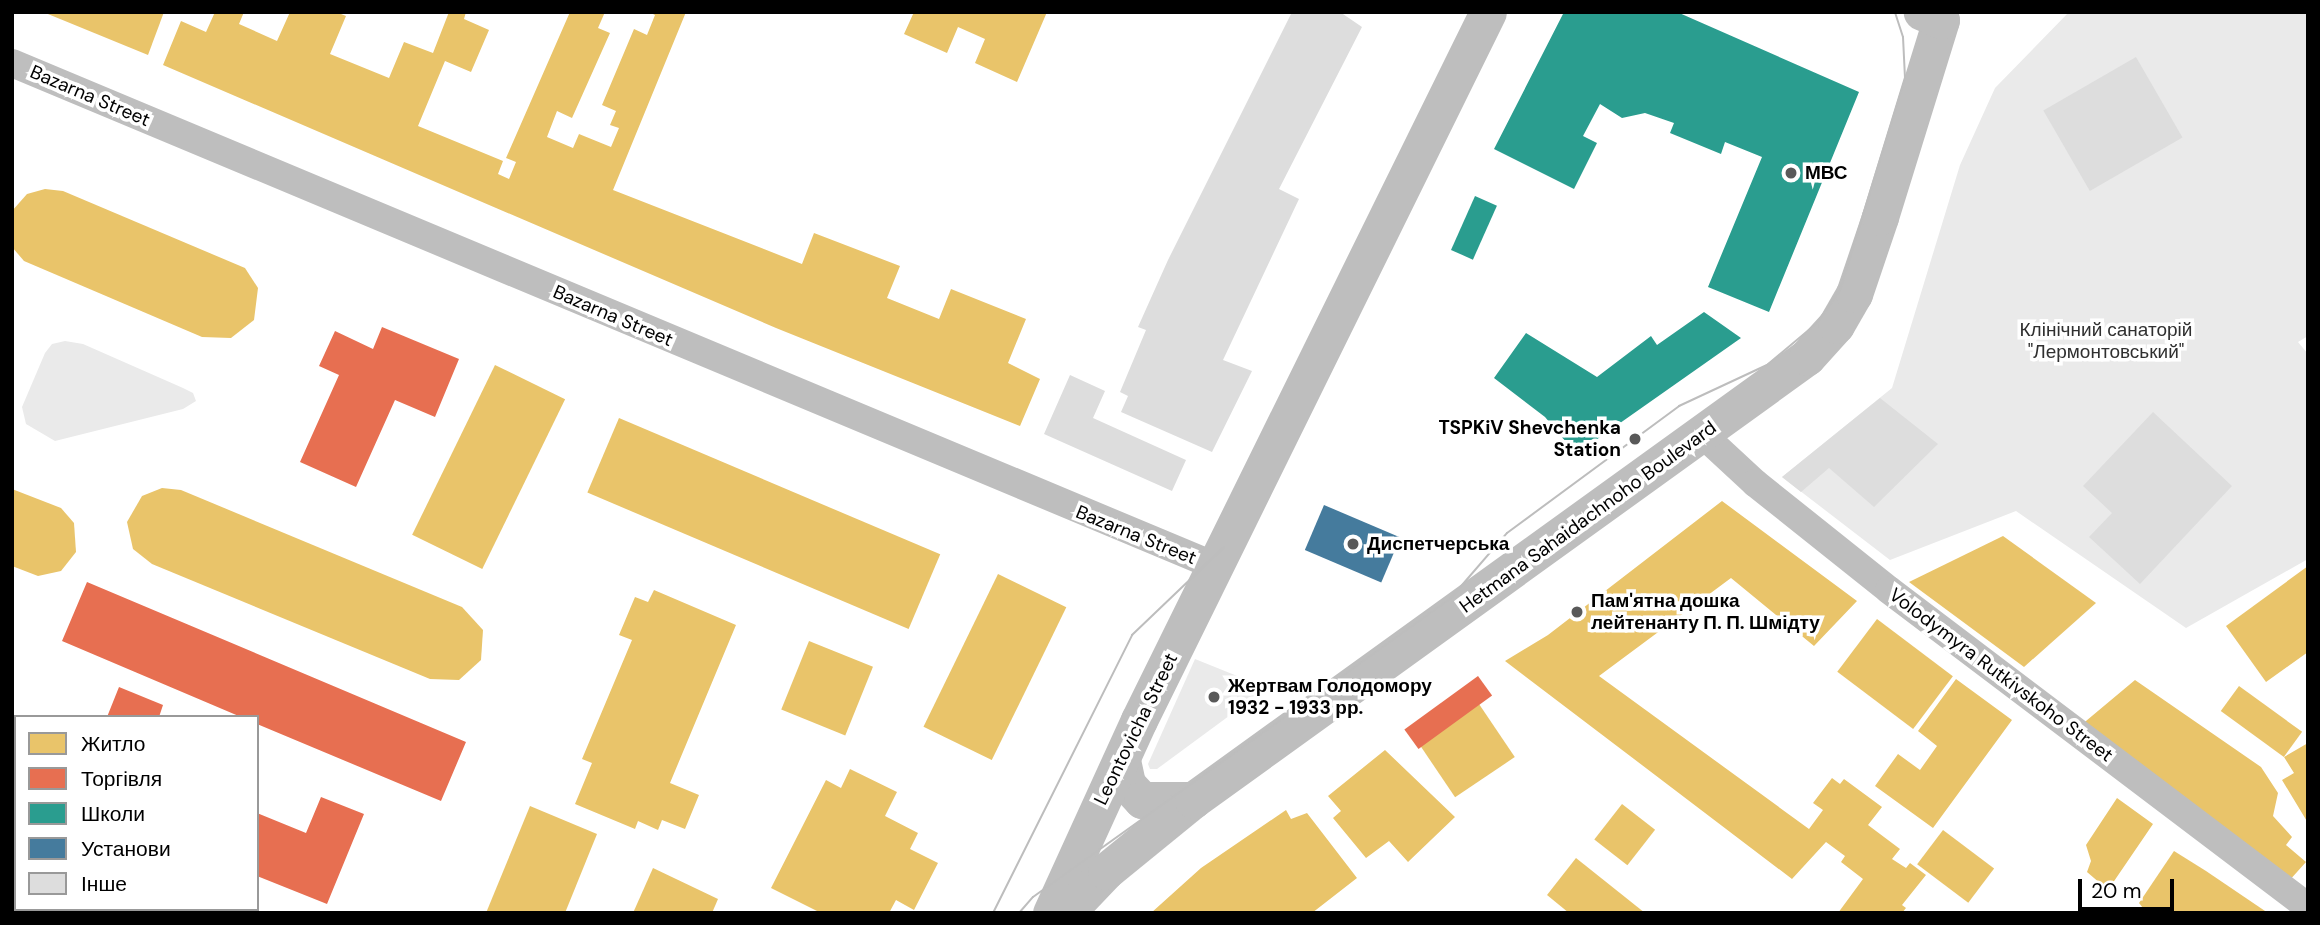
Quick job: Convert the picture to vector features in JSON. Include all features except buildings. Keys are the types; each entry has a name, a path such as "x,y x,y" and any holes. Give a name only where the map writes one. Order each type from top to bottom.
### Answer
{"street":[{"name":"Leontovicha Street","path":"1051,913 1220,556 1489,12"},
{"name":"Hetmana Sahaidachnoho Boulevard","path":"1066,913 1106,872 1193,800 1807,357 1836,325 1854,294 1940,15"},
{"name":"Bazarna Street","path":"12,63 1220,556"},
{"name":"Volodymyra Rutkivskoho Street","path":"1701,433 1755,483 1889,590 2308,907"},
{"path":"1122,760 1127,784 1142,800 1193,800"}],"green space":[{"name":"Клінічний санаторій \"Лермонтовський\"","path":"2069,12 2308,12 2308,336 2298,342 2308,354 2308,559 2186,628 2016,511 1890,560 1782,477 1892,388 1960,165 1995,88"},
{"path":"65,341 83,344 183,388 193,393 196,401 183,409 55,441 26,424 22,407 45,353 52,344"},
{"path":"1195,659 1267,688 1157,769 1150,769 1148,764"}],"tram line":[{"path":"1019,913 1033,897 1450,599 1507,533 1679,406 1767,365 1817,323 1840,290 1905,78 1903,37 1895,12"},
{"path":"993,913 1132,635 1224,547"}],"place":[{"name":"МВС","path":"1791,173"},
{"name":"TSPKiV Shevchenka Station","path":"1635,439"},
{"name":"Диспетчерська","path":"1353,544"},
{"name":"Пам'ятна дошка лейтенанту П. П. Шмідту","path":"1577,612"},
{"name":"Жертвам Голодомору 1932 - 1933 рр.","path":"1214,697"}]}
